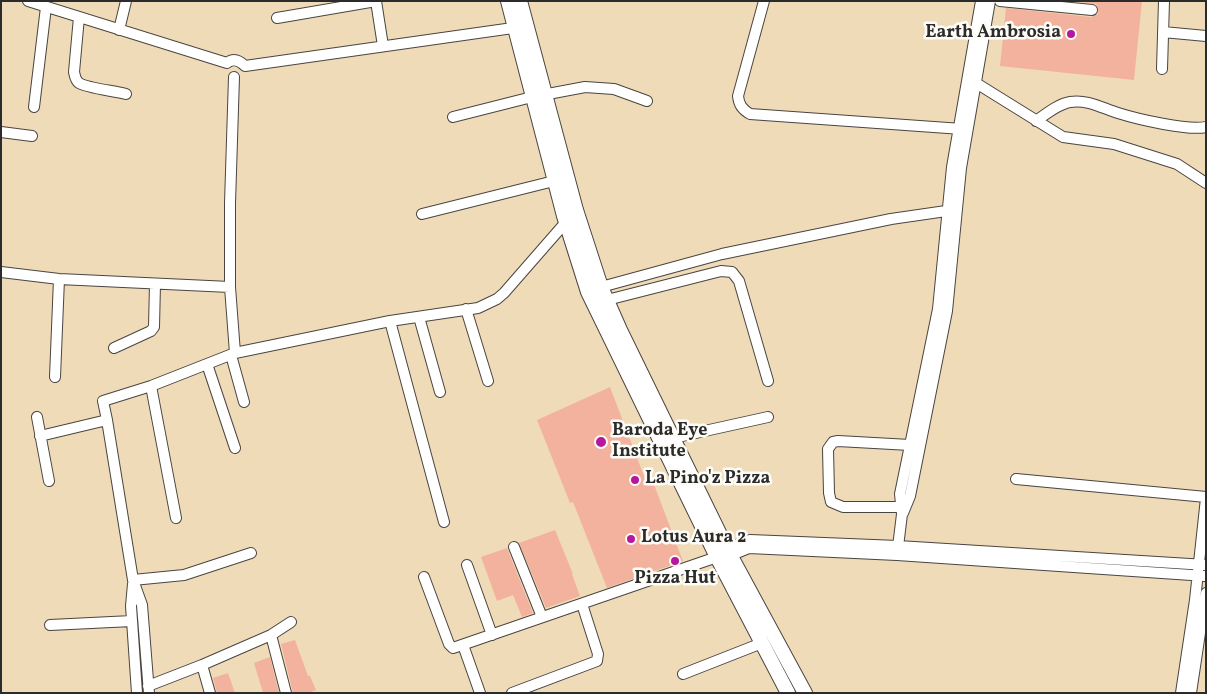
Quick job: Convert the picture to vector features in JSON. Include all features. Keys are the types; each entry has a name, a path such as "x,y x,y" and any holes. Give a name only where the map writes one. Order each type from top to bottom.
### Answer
{"main road":[{"path":"508,1 520,27 538,96 601,287 673,438 722,555 762,643 788,693"},
{"path":"520,1 520,27"},
{"path":"538,96 554,181 588,292 722,555 805,693"}],"street":[{"path":"28,1 227,63 231,60 236,60 244,66 520,27"},
{"path":"119,30 126,1"},
{"path":"277,18 376,1 383,46"},
{"path":"764,1 738,96 740,106 744,111 750,114 968,130"},
{"path":"902,511 910,496 946,311 952,210 952,167 981,1"},
{"path":"897,550 902,511 900,494 938,309 952,210 990,1"},
{"path":"1000,1 1092,10"},
{"path":"1162,69 1164,1"},
{"path":"34,107 46,7"},
{"path":"80,17 74,72 76,79 79,83 126,94"},
{"path":"1163,32 1206,36"},
{"path":"227,63 227,71 234,77"},
{"path":"234,77 241,74 244,66"},
{"path":"234,77 230,203 230,287 233,354 244,402"},
{"path":"976,83 1063,137 1114,144 1177,164 1206,183"},
{"path":"453,117 538,96 596,86 614,89 647,101"},
{"path":"1036,121 1061,105 1068,102 1081,101 1126,115 1159,122 1196,128 1206,127"},
{"path":"1,132 32,136"},
{"path":"422,214 554,181"},
{"path":"601,287 722,254 891,219 952,210"},
{"path":"291,622 271,635 149,690 142,605 133,580 103,401 151,386 233,354 390,321 478,308 488,304 504,293 566,222"},
{"path":"607,300 721,270 732,272 739,281 768,380"},
{"path":"1,272 60,280 230,287"},
{"path":"55,377 60,280"},
{"path":"114,348 151,331 154,327 155,284"},
{"path":"466,310 488,381"},
{"path":"419,317 440,392"},
{"path":"390,321 444,522"},
{"path":"207,364 235,448"},
{"path":"151,386 176,518"},
{"path":"673,438 768,416"},
{"path":"37,417 49,481"},
{"path":"40,436 107,420"},
{"path":"902,511 843,507 831,502 828,449 833,442 838,441 910,445"},
{"path":"1016,479 1206,498 1201,576 1195,600 1181,693"},
{"path":"514,548 542,617"},
{"path":"424,577 449,644 453,648 722,555 749,548 897,550 1202,565"},
{"path":"897,550 1201,576"},
{"path":"133,580 184,576 251,553"},
{"path":"467,564 492,635"},
{"path":"133,580 132,621 137,693"},
{"path":"1191,693 1206,593"},
{"path":"512,693 597,661 598,654 582,604"},
{"path":"50,625 132,621"},
{"path":"271,635 286,693"},
{"path":"683,674 762,643"},
{"path":"463,645 480,693"},
{"path":"202,665 210,693"}],"building":[{"name":"Earth Ambrosia","path":"1073,1 1142,1 1134,80 1000,66 1006,8 1091,17 1098,14 1096,4"},
{"path":"610,387 647,484 653,482 683,561 607,588 573,502 570,503 537,420"},
{"path":"555,530 580,596 546,608 519,543"},
{"path":"507,548 533,613 522,617 513,595 497,601 481,557"},
{"path":"295,640 308,676 310,676 316,690 308,693 293,693 281,644"},
{"path":"270,657 279,693 263,693 254,663"},
{"path":"228,673 235,693 217,693 213,678"}],"place":[{"name":"Earth Ambrosia","path":"1071,34"},
{"name":"Baroda Eye Institute","path":"601,442"},
{"name":"La Pino'z Pizza","path":"635,480"},
{"name":"Lotus Aura 2","path":"631,539"},
{"name":"Pizza Hut","path":"675,561"}]}
